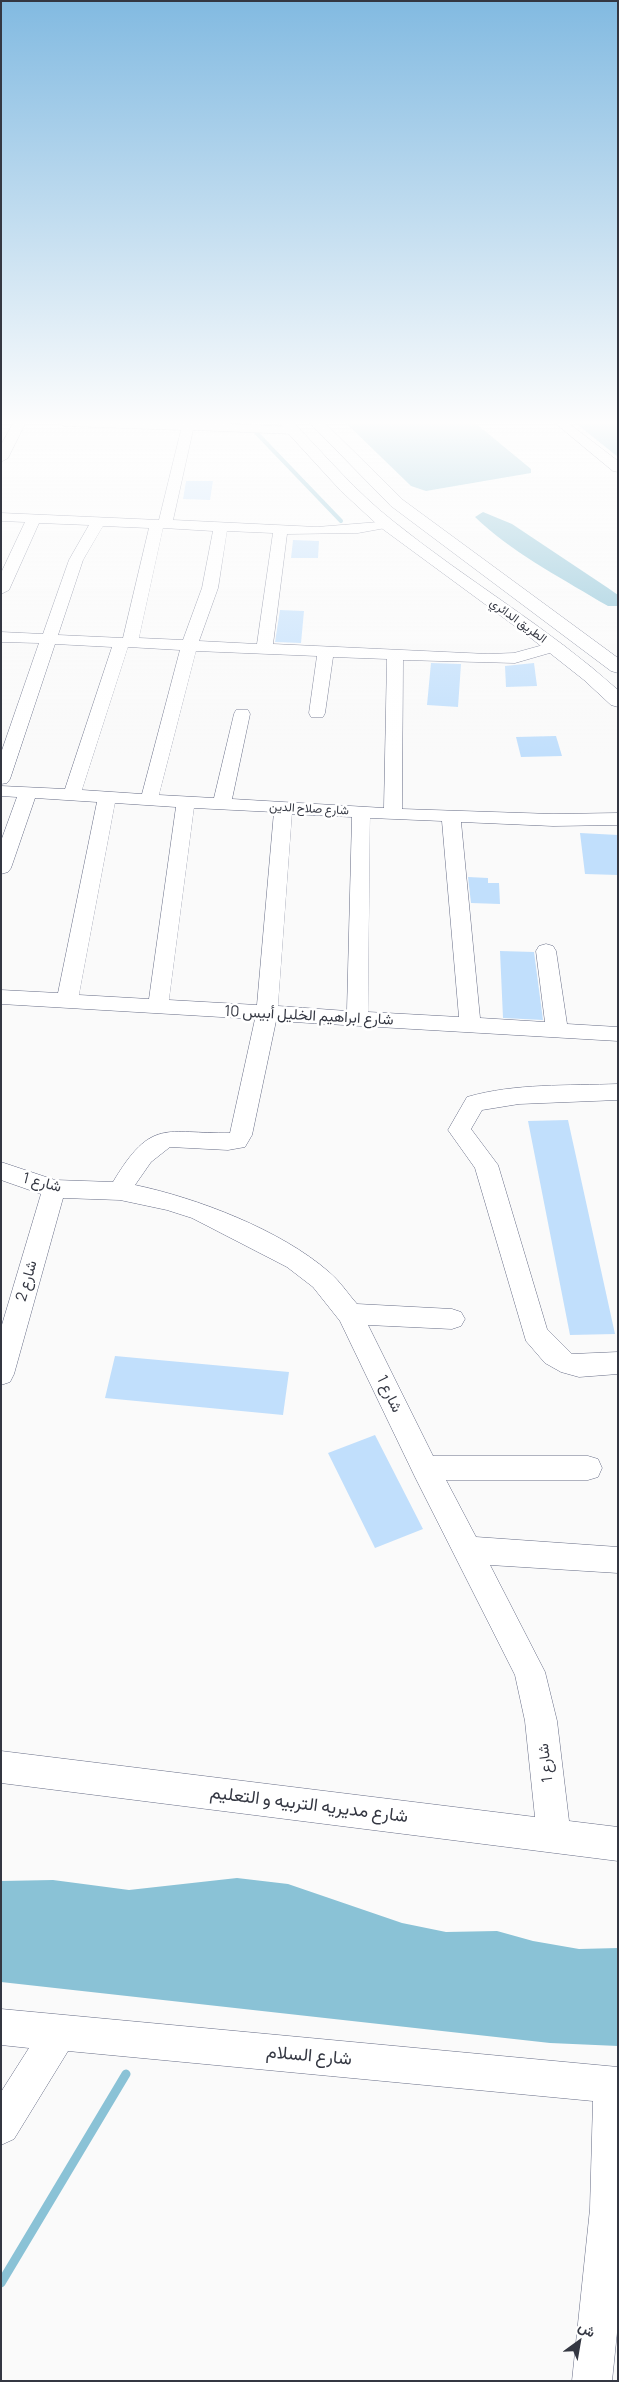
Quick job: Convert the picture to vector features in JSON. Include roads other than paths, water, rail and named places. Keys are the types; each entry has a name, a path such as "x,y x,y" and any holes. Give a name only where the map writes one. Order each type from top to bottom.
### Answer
{"main road":[{"name":"الطريق الدائري","path":"399,533 554,647 598,682 618,701"},
{"name":"الطريق الدائري","path":"437,533 618,667"}],"street":[{"path":"3,583 27,533"},
{"path":"1,779 47,639 76,560 91,533"},
{"path":"72,795 125,643 158,533"},
{"path":"149,800 190,646 210,588 220,533"},
{"path":"264,650 280,533"},
{"path":"1,637 395,656 499,659 515,658 554,647"},
{"path":"317,713 326,652"},
{"path":"393,814 395,656"},
{"path":"222,804 242,714"},
{"name":"شارع صلاح الدين","path":"1,791 393,814 618,819"},
{"path":"1,868 28,792"},
{"path":"67,1002 107,797"},
{"path":"158,1007 186,802"},
{"path":"120,1191 136,1165 152,1147 163,1141 175,1139 228,1142 237,1141 242,1135 267,1013 283,808"},
{"path":"357,1019 361,812"},
{"path":"451,816 470,1026"},
{"path":"546,951 556,1030"},
{"name":"شارع ابراهيم الخليل أبيس 10","path":"1,997 618,1034"},
{"path":"618,1092 519,1096 475,1104 459,1130 486,1165 535,1334 552,1356 574,1367 618,1363"},
{"name":"شارع 1","path":"1,1171 54,1189 120,1191 169,1201 200,1212 263,1242 296,1260 322,1280 350,1314 425,1468 530,1672 541,1721 554,1836"},
{"name":"شارع 2","path":"1,1374 10,1307 54,1189"},
{"path":"350,1314 452,1319"},
{"path":"425,1468 588,1468"},
{"path":"467,1550 618,1560"},
{"name":"شارع مديريه التربيه و التعليم","path":"1,1767 618,1844"},
{"name":"شارع السلام","path":"1,2026 615,2085"},
{"path":"1,2126 59,2033"},
{"path":"592,2381 608,2209 615,2085"}],"water":[{"path":"494,533 526,533 618,595 618,606 608,606 503,541"},
{"path":"237,1878 288,1884 402,1923 446,1932 497,1931 533,1941 579,1949 618,1948 618,2046 550,2043 1,1982 1,1881 53,1880 129,1890"}],"waterway":[{"path":"1,2283 126,2074"}]}
